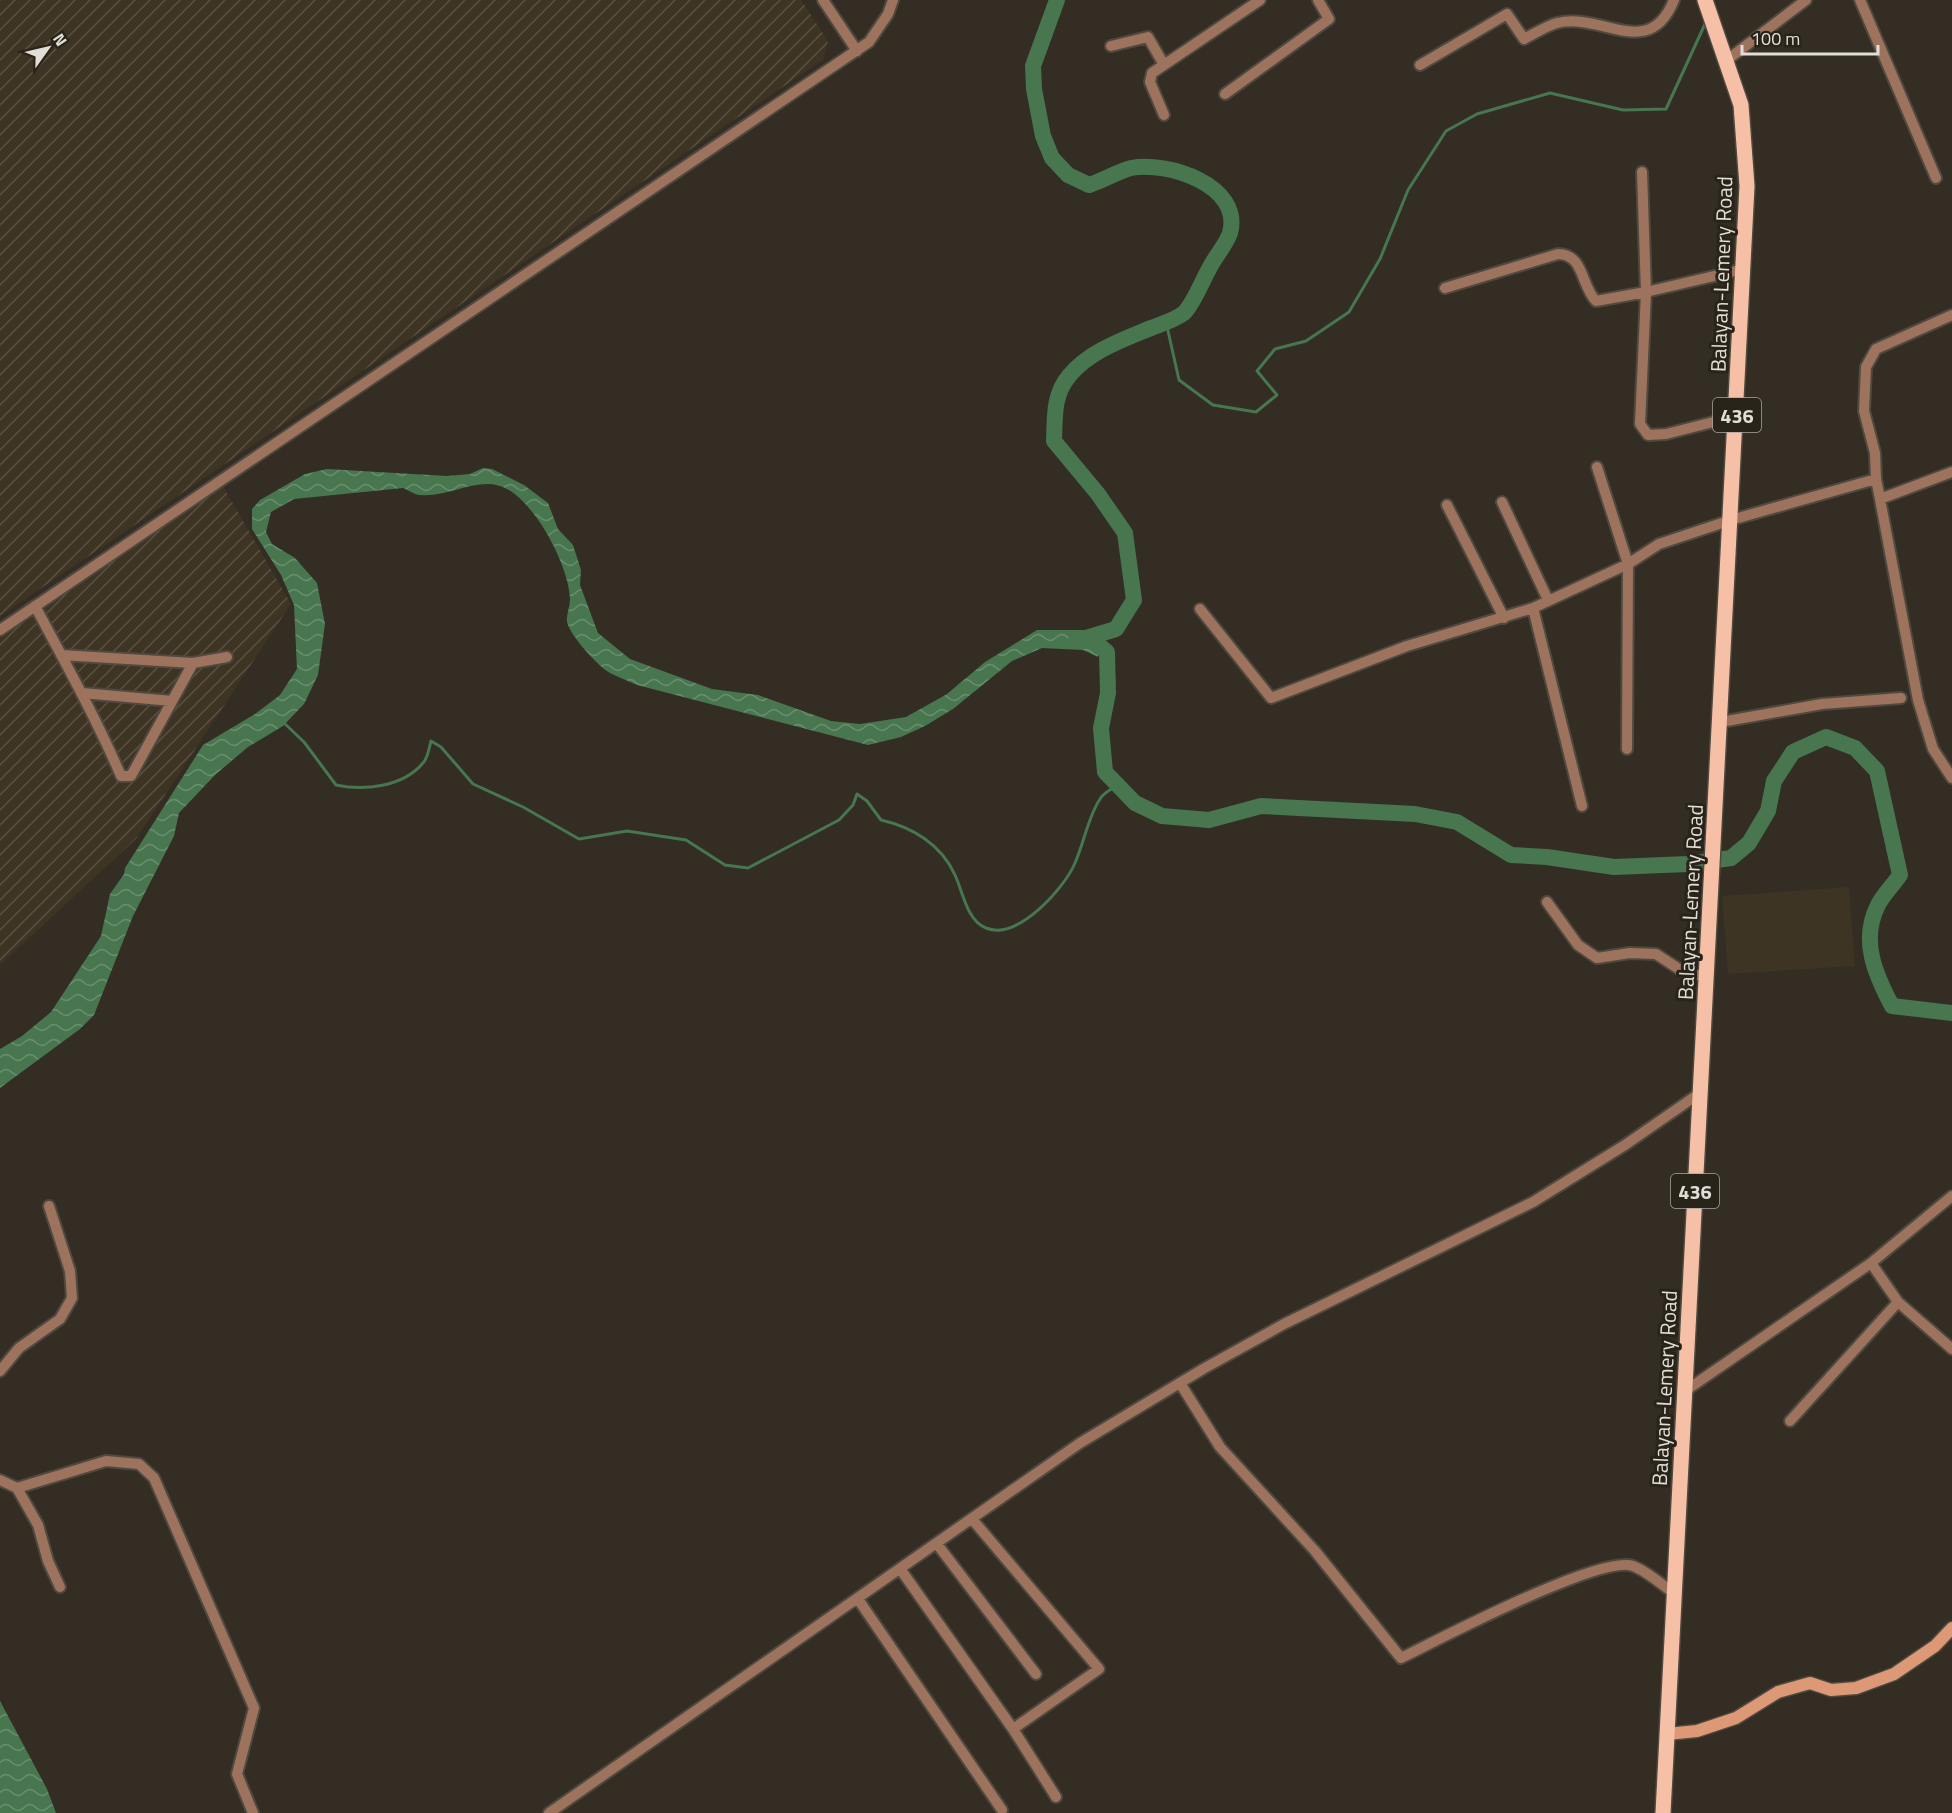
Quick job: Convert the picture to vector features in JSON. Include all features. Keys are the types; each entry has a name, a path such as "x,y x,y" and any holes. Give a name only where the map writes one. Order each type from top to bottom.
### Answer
{"main road":[{"name":"Balayan-Lemery Road","path":"1663,1813 1710,901 1716,836 1747,186 1741,105 1705,0"}],"street":[{"path":"823,0 857,51"},
{"path":"0,630 857,51 869,42 888,14 893,0"},
{"path":"1164,115 1150,82 1152,73 1260,0"},
{"path":"1225,94 1329,19 1318,0"},
{"path":"1420,65 1507,14 1524,39 1557,23 1589,22 1624,32 1647,32 1667,18 1674,0"},
{"path":"1727,60 1806,0"},
{"path":"1860,0 1936,178"},
{"path":"1112,46 1148,37 1164,65"},
{"path":"1642,172 1646,292 1640,423 1648,435 1666,434 1737,416"},
{"path":"1445,288 1558,254 1567,254 1576,260 1588,294 1596,301 1744,269"},
{"path":"1952,315 1876,349 1866,367 1864,411 1875,453 1876,479 1918,700 1933,749 1952,778"},
{"path":"1597,467 1628,564 1627,749"},
{"path":"1880,499 1952,472"},
{"path":"1200,609 1271,698 1407,645 1533,608 1628,564 1659,544 1731,520 1876,479"},
{"path":"1502,502 1548,600"},
{"path":"1447,505 1504,618"},
{"path":"35,606 82,693 122,776 130,776 193,663"},
{"path":"1533,608 1582,806"},
{"path":"61,655 193,663 227,657"},
{"path":"82,693 172,701"},
{"path":"1721,722 1822,705 1901,698"},
{"path":"1546,902 1578,945 1598,958 1630,953 1656,954 1682,971 1707,977"},
{"path":"549,1813 901,1570 1080,1443 1284,1324 1533,1203 1625,1145 1700,1092"},
{"path":"1685,1391 1871,1263 1952,1196"},
{"path":"0,1371 19,1348 60,1319 72,1298 70,1271 49,1206"},
{"path":"1871,1263 1898,1302 1952,1348"},
{"path":"1790,1421 1898,1302"},
{"path":"1180,1383 1220,1447 1315,1551 1401,1658 1508,1605 1609,1564 1632,1566 1675,1594"},
{"path":"17,1488 106,1461 139,1464 154,1478 254,1708 237,1774 253,1813"},
{"path":"0,1480 17,1488 38,1525 48,1562 60,1587"},
{"path":"972,1519 1099,1669 1013,1729"},
{"path":"937,1544 1036,1674"},
{"path":"901,1570 1013,1729 1056,1797"},
{"path":"858,1599 1002,1810"},
{"path":"1667,1734 1697,1731 1736,1718 1778,1692 1810,1683 1831,1690 1865,1685 1894,1674 1935,1646 1952,1628"}],"shaded area":[{"path":"0,0 801,0 828,41 824,59 0,616"},
{"path":"217,476 291,604 136,839 0,965 0,621"},
{"path":"1849,887 1855,966 1728,974 1722,896"}],"water":[{"path":"483,468 492,469 524,485 548,503 558,529 573,545 581,570 580,585 598,633 630,659 712,689 758,695 831,721 860,724 906,717 947,694 985,662 1037,630 1098,630 1098,657 1083,650 1042,648 1012,661 953,709 925,726 901,737 868,745 637,685 604,669 583,647 569,627 567,622 570,599 568,585 564,570 549,537 528,507 505,488 485,484 431,495 418,495 403,488 294,499 271,512 266,532 272,544 295,558 317,583 325,624 318,675 304,704 283,726 248,747 215,775 179,813 174,836 133,916 94,1015 80,1029 0,1088 0,1049 22,1036 51,1012 101,936 110,894 203,745 255,714 280,695 297,669 294,605 281,575 252,529 252,509 260,500 305,474 327,469 447,476 470,474"},
{"path":"0,1701 47,1789 56,1813 0,1813"}],"waterway":[{"path":"1057,0 1033,66 1034,89 1043,136 1052,158 1068,175 1089,185 1131,168 1163,168 1182,173 1214,189 1225,202 1231,216 1228,238 1184,313 1096,353 1069,376 1057,399 1054,441 1098,494 1125,533 1134,600 1116,629 1076,641"},
{"path":"1166,322 1179,380 1213,405 1256,412 1277,395 1257,371 1275,349 1306,341 1349,312 1380,259 1408,190 1446,131 1477,114 1550,93 1623,110 1666,109 1705,24"},
{"path":"1090,638 1107,652 1108,693 1101,728 1105,772 1135,803 1162,816 1209,820 1261,806 1415,814 1457,822 1511,855 1547,857 1614,867 1688,864 1731,858 1749,843 1768,811 1774,781 1793,752 1826,737 1855,748 1877,771 1900,875 1880,901 1873,918 1870,944 1875,969 1892,1006 1952,1013"},
{"path":"282,721 304,742 336,785 371,787 405,777 425,761 431,741 441,747 473,784 523,807 579,839 627,831 686,840 725,865 748,868 839,820 853,805 857,794 867,801 881,820 904,827 934,846 949,864 974,919 986,928 998,930 1025,920 1061,886 1075,863 1096,806 1103,795 1117,785"}]}
